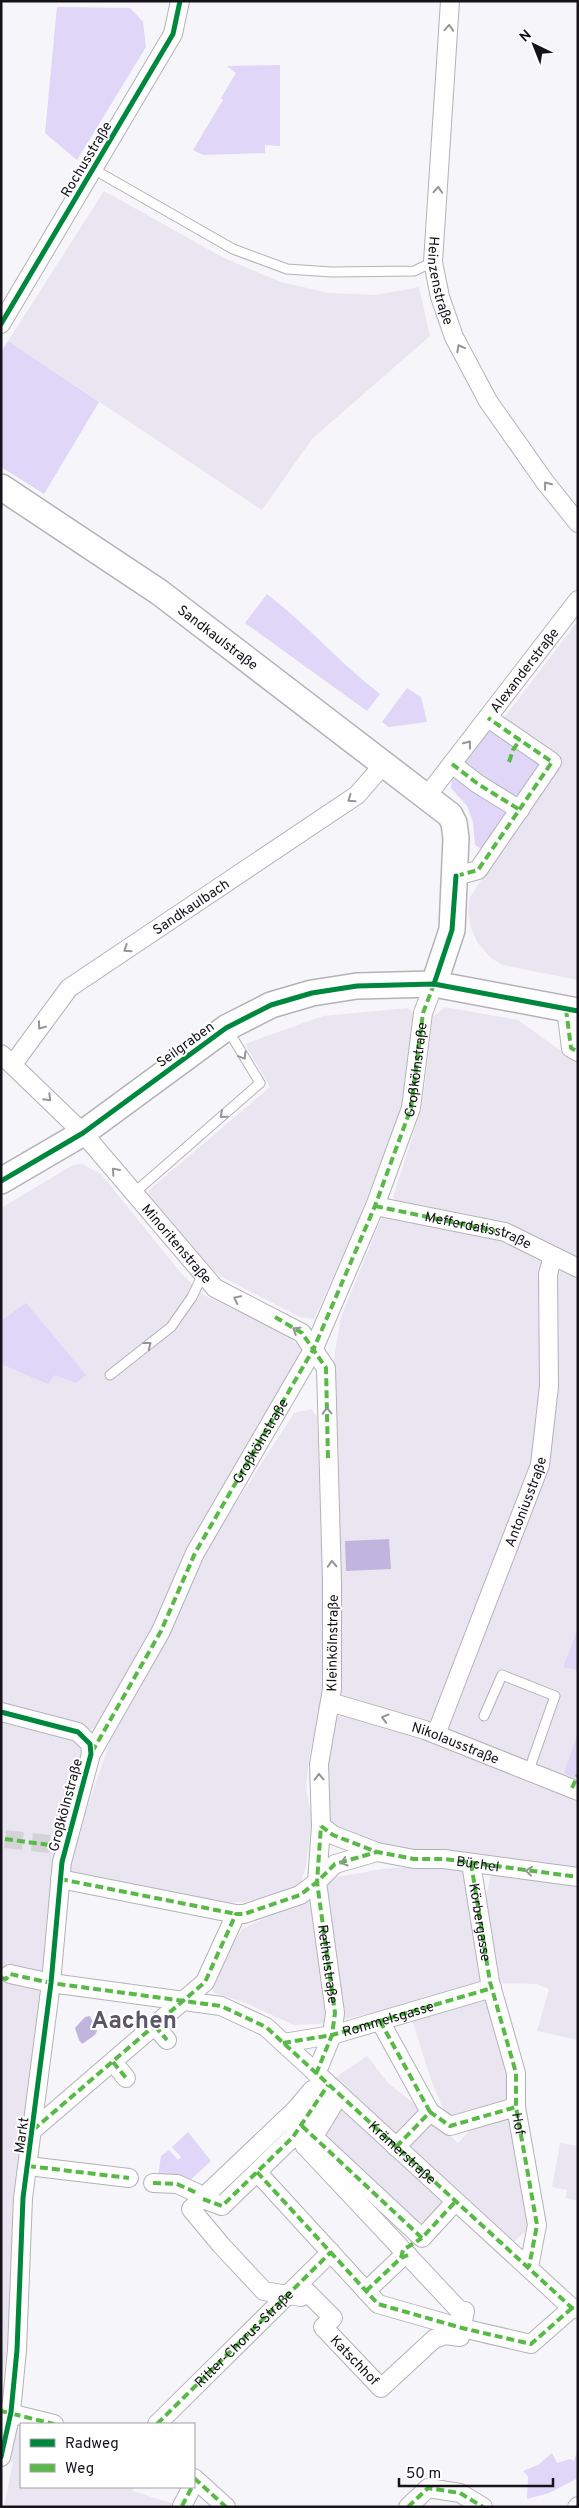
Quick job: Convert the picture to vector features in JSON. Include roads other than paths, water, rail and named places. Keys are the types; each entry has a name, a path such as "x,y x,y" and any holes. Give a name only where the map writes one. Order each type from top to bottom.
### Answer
{"street":[{"name":"Rochusstraße","path":"1,324 173,34 180,1"},
{"name":"Heinzenstraße","path":"450,1 433,262 440,297 454,337 488,401 545,482 578,523"},
{"name":"Sandkaulstraße","path":"1,487 159,592 427,796"},
{"name":"Alexanderstraße","path":"427,796 578,600"},
{"name":"Alexanderstraße","path":"456,876 478,870 552,762 488,718"},
{"name":"Sandkaulbach","path":"7,1059 69,988 357,796 384,764"},
{"path":"452,764 478,784 520,810"},
{"path":"427,796 450,815 454,823 456,876 452,930 434,984"},
{"name":"Seilgraben","path":"1,1181 83,1133 226,1028 271,1005 312,993 357,986 434,984 572,1010"},
{"name":"Großkölnstraße","path":"59,1858 91,1754 161,1631 195,1553 314,1348 375,1206 411,1108 423,1013 434,984"},
{"path":"572,1010 572,1048 578,1052"},
{"path":"7,1059 83,1133"},
{"name":"Minoritenstraße","path":"83,1133 214,1288 302,1333 314,1348"},
{"name":"Mefferdatisstraße","path":"375,1206 505,1232 578,1268"},
{"name":"Antoniusstraße","path":"436,1734 540,1465 549,1386 548,1274 553,1256"},
{"name":"Kleinkölnstraße","path":"314,1348 326,1368 332,1581 330,1702 319,1764 321,1826"},
{"name":"Nikolausstraße","path":"330,1702 436,1734 529,1770 576,1785"},
{"path":"1,1712 78,1732 90,1744 91,1754"},
{"path":"317,1882 321,1826"},
{"name":"Büchel","path":"321,1826 333,1835 377,1852 414,1859 471,1863 578,1877"},
{"name":"Büchel","path":"240,1914 300,1895 317,1882 335,1864 377,1852"},
{"path":"59,1858 240,1914"},
{"name":"Markt","path":"1,2457 6,2412 17,2350 23,2198 52,1984 59,1858"},
{"name":"Körbergasse","path":"471,1863 491,1985"},
{"name":"Rethelstraße","path":"317,1882 322,1903 335,2013 327,2086"},
{"name":"Markt","path":"33,2130 205,1982 240,1914"},
{"path":"10,1974 52,1984 184,2000"},
{"name":"Rommelsgasse","path":"283,2043 332,2035 491,1985"},
{"name":"Hof","path":"491,1985 516,2073 516,2107 537,2225 529,2267"},
{"name":"Krämerstraße","path":"184,2000 221,2006 266,2027 327,2086 575,2308"},
{"path":"380,2021 430,2112 450,2126 516,2107"},
{"path":"154,2026 167,2040"},
{"path":"113,2062 126,2078"},
{"path":"327,2086 304,2145 404,2254 459,2310 465,2311 462,2328"},
{"name":"Katschhof","path":"327,2086 312,2090 295,2110 200,2196 191,2210 264,2291 301,2298 308,2292 332,2318 324,2327 381,2388 434,2339 444,2335 460,2337 462,2328"},
{"path":"396,2147 430,2112"},
{"path":"154,2183 176,2184 222,2206 257,2172 308,2131"},
{"path":"308,2131 422,2238"},
{"name":"Markt","path":"28,2166 128,2178"},
{"path":"257,2172 378,2304 462,2328 530,2344 575,2308"},
{"path":"366,2291 422,2238 455,2202"},
{"name":"Ritter-Chorus-Straße","path":"158,2423 331,2252"},
{"path":"6,2412 50,2423"},
{"path":"195,2483 226,2507"},
{"path":"181,2506 191,2488"},
{"path":"408,2507 428,2488 459,2490 483,2507"}],"lane":[{"name":"Rochusstraße","path":"93,169 233,249 287,270 332,272 414,271 433,262"},
{"path":"134,1193 260,1083 226,1028"},
{"path":"110,1375 171,1327 192,1297 202,1276"},
{"path":"484,1716 502,1676 555,1696 529,1770"}],"tunnel":[{"path":"5,1839 50,1844"}],"district":[{"name":"Aachen","path":"134,2020"}]}
